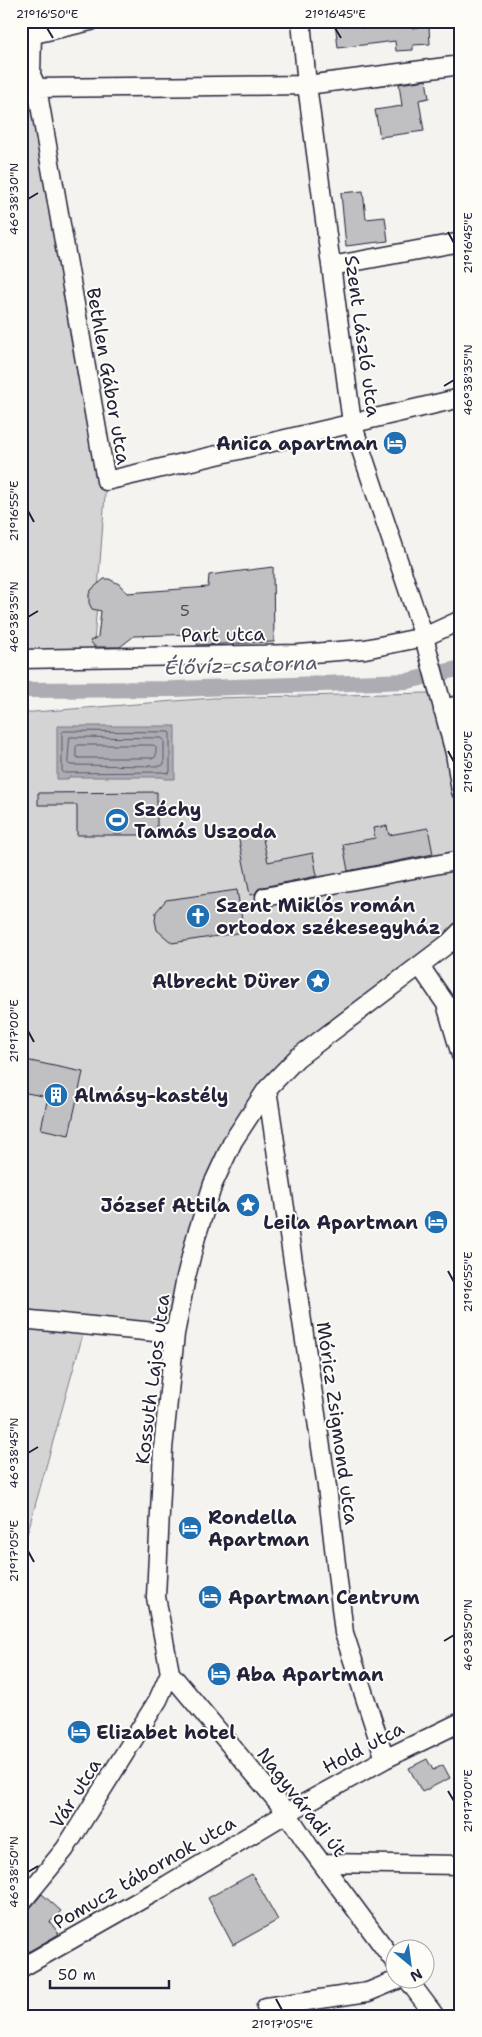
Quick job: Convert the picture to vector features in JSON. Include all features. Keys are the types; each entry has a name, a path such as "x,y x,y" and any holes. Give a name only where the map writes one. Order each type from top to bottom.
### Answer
{"street":[{"path":"35,31 91,21"},
{"name":"Szent László utca","path":"302,21 308,85 352,423 425,642 442,707"},
{"name":"Bethlen Gábor utca","path":"35,31 30,74 37,88 106,481 352,423"},
{"path":"37,88 308,85 461,65"},
{"path":"331,266 461,242"},
{"path":"352,423 461,398"},
{"name":"Part utca","path":"21,659 299,654 365,649 425,642 461,620"},
{"path":"461,704 442,707 461,791"},
{"path":"265,897 461,860"},
{"name":"Kossuth Lajos utca","path":"170,1672 156,1597 163,1449 174,1334 196,1237 213,1184 233,1141 266,1089 297,1058 420,966 461,931"},
{"path":"420,966 446,1004 461,1055"},
{"name":"Móricz Zsigmond utca","path":"266,1089 327,1488 344,1633 385,1758"},
{"path":"21,1320 174,1334"},
{"name":"Nagyváradi út","path":"170,1672 287,1813 308,1845 384,1946"},
{"name":"Vár utca","path":"21,1903 65,1848 158,1700 170,1672"},
{"name":"Hold utca","path":"287,1813 385,1758 461,1722"},
{"name":"Pomucz tábornok utca","path":"21,1968 167,1885 287,1813"},
{"path":"323,1863 461,1864"},
{"path":"266,2007 368,1992 384,1985"},
{"path":"416,1990 435,2016"}],"shaded area":[{"path":"32,34 106,481 93,657 21,659 21,37"},
{"path":"428,693 455,753 461,791 461,931 297,1058 233,1141 175,1334 85,1327 21,1556 21,713 213,698"}],"water":[{"path":"57,726 175,726 175,779 164,779 163,777 69,777 68,779 57,779"}],"building":[{"path":"335,21 360,21 361,28 394,24 394,21 412,21 412,28 429,26 430,44 413,45 413,50 396,51 395,41 338,48"},
{"path":"426,80 429,98 419,100 424,131 380,137 375,110 402,106 399,84"},
{"path":"363,191 366,219 385,217 388,241 346,246 341,193"},
{"path":"273,567 274,642 197,645 198,634 134,636 120,647 95,647 90,641 98,637 101,611 92,609 89,603 89,594 104,579 109,579 119,584 127,593 208,587 209,575"},
{"name":"Széchy Tamás Uszoda","path":"157,792 157,835 77,835 77,805 38,805 38,793"},
{"path":"387,826 389,835 428,828 433,854 348,871 343,844 375,838 373,828"},
{"path":"261,830 268,862 313,853 317,876 263,887 258,889 255,894 250,895 238,835"},
{"name":"Szent Miklós román ortodox székesegyház","path":"237,890 244,932 172,943 157,930 156,912 166,900"},
{"name":"Almásy-kastély","path":"21,1059 83,1072 69,1135 41,1129 48,1097 21,1092"},
{"path":"427,1759 433,1770 443,1765 450,1778 422,1792 409,1768"},
{"path":"252,1874 278,1920 233,1945 208,1898"},
{"path":"42,1894 61,1911 50,1922 59,1934 21,1956 21,1919"}],"waterway":[{"name":"Élővíz-csatorna","path":"21,690 175,689 408,681 461,668"}],"place":[{"name":"Anica apartman","path":"395,443"},
{"name":"Széchy Tamás Uszoda","path":"117,820"},
{"name":"Szent Miklós román ortodox székesegyház","path":"198,916"},
{"name":"Albrecht Dürer","path":"318,981"},
{"name":"Almásy-kastély","path":"56,1095"},
{"name":"József Attila","path":"248,1205"},
{"name":"Leila Apartman","path":"436,1222"},
{"name":"Rondella Apartman","path":"190,1528"},
{"name":"Apartman Centrum","path":"210,1597"},
{"name":"Aba Apartman","path":"219,1674"},
{"name":"Elizabet hotel","path":"79,1732"}]}
